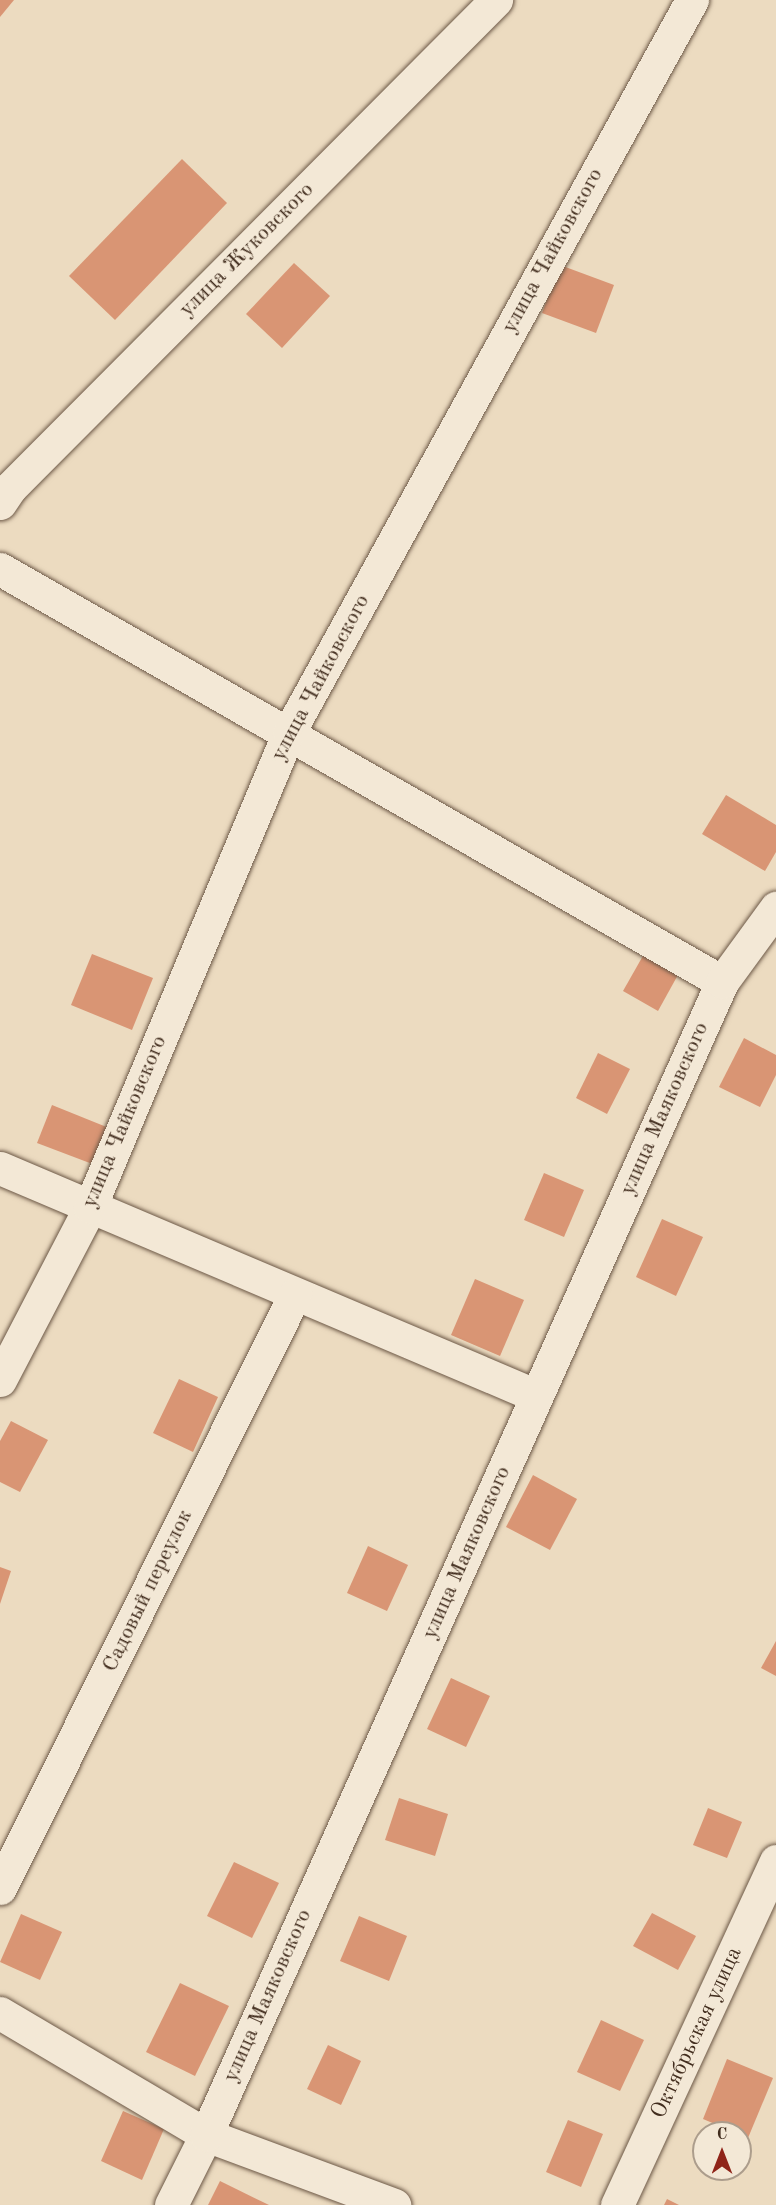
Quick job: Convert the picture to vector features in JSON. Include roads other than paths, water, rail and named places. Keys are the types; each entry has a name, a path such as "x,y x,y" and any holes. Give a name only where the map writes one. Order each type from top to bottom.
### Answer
{"street":[{"name":"улица Жуковского","path":"0,503 19,480 496,0"},
{"name":"улица Чайковского","path":"0,1380 90,1207 289,732 692,0"},
{"path":"0,569 289,732 722,982"},
{"name":"улица Маяковского","path":"171,2205 206,2135 722,982 776,908"},
{"path":"0,1168 537,1396"},
{"name":"Садовый переулок","path":"0,1888 296,1294"},
{"name":"Октябрьская улица","path":"617,2205 776,1861"},
{"path":"0,2013 206,2135 394,2205"}]}
